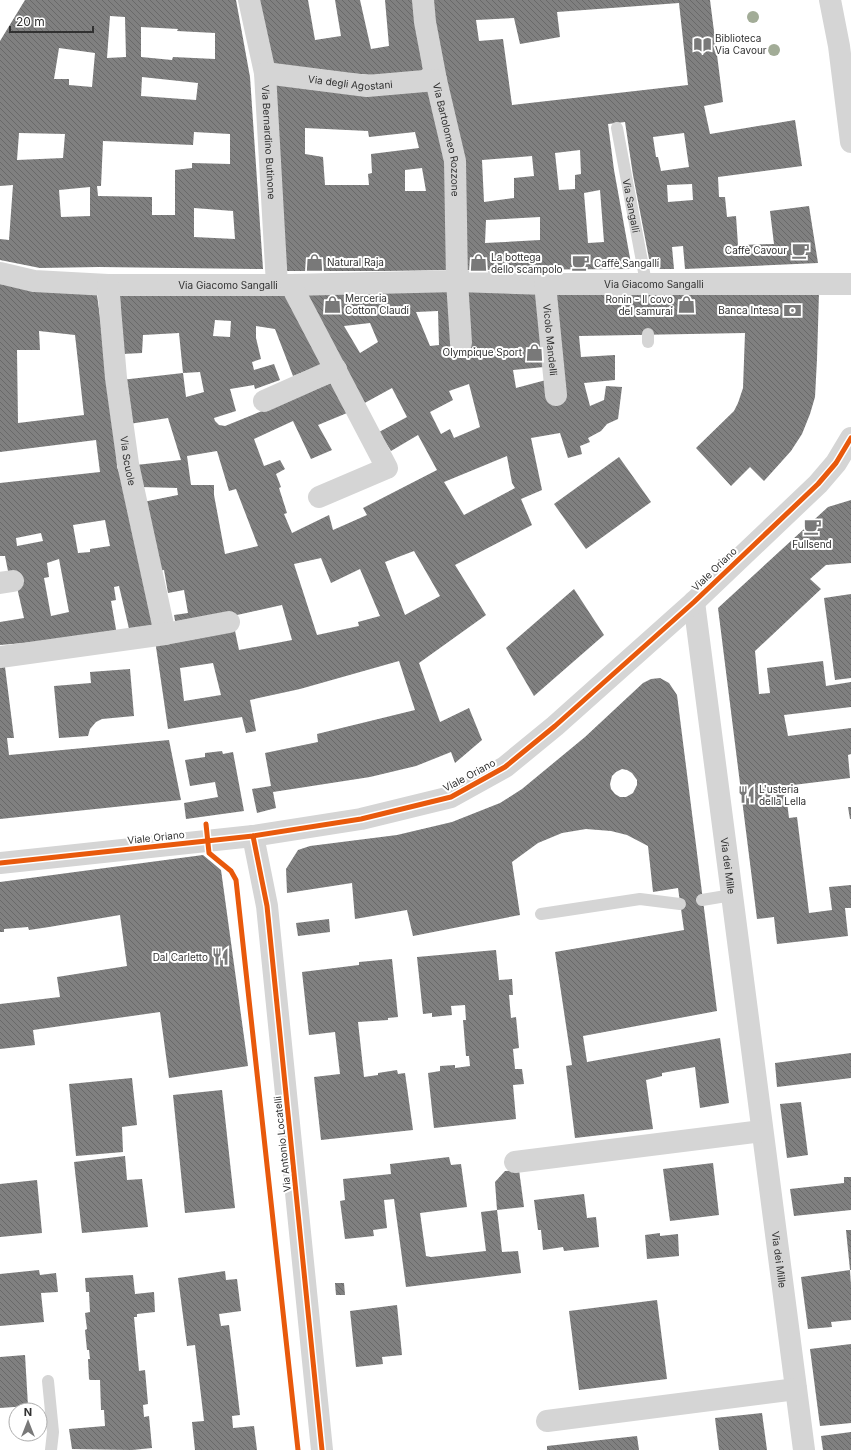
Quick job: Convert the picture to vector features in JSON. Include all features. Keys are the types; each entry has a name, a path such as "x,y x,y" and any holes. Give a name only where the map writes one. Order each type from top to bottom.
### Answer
{"street":[{"name":"Via Bernardino Butinone","path":"249,0 265,73 284,285 336,369 387,468 319,497"},
{"name":"Via Bartolomeo Rozzone","path":"423,0 425,22 436,80 455,161 457,280"},
{"path":"830,0 839,46 851,142"},
{"path":"839,46 842,0"},
{"name":"Via degli Agostani","path":"265,73 367,86 436,80"},
{"name":"Via Giacomo Sangalli","path":"0,273 34,281 108,285 284,285 457,280 647,287 851,284"},
{"path":"457,280 461,344"},
{"name":"Vicolo Mandelli","path":"545,284 556,395"},
{"name":"Via Scuole","path":"108,285 116,378 128,464 165,634"},
{"path":"264,401 336,369"},
{"name":"Viale Oriano","path":"0,863 253,836 361,819 451,797 505,767 555,726 694,602 818,484 836,463 851,438"},
{"name":"Via dei Mille","path":"694,602 804,1450"},
{"path":"0,657 165,634 229,622"},
{"name":"Via Antonio Locatelli","path":"253,836 268,906 322,1450"},
{"path":"515,1162 762,1130"},
{"path":"547,1421 796,1389"}],"lane":[{"name":"Via Sangalli","path":"617,128 647,287"},
{"path":"702,900 732,895"},
{"path":"541,914 640,899 680,904"},
{"path":"48,1381 53,1432 51,1450"}],"building":[{"path":"25,0 236,0 250,77 263,269 99,267 40,268 0,260 0,239 9,240 13,185 0,186 0,41","holes":["110,16 125,17 126,57 107,58","141,27 215,33 215,59 173,57 172,60 141,57","59,48 95,53 92,87 69,85 69,79 54,79","142,77 198,83 196,100 141,96","194,132 230,134 230,164 192,163 192,168 175,170 175,215 152,215 152,197 98,196 97,186 101,186 103,141 193,145","19,133 65,134 63,158 17,160","90,187 90,216 61,217 59,190","194,208 233,211 235,239 194,237"]},
{"path":"257,0 308,0 315,40 341,36 335,0 360,0 371,49 389,46 385,0 414,0 423,69 420,72 374,75 317,71 269,63"},
{"path":"430,0 710,0 723,102 704,106 710,134 795,120 802,166 718,177 719,197 725,197 727,217 736,216 738,245 774,244 770,211 809,206 818,263 685,269 683,246 672,247 674,269 651,269 633,175 625,122 608,124 614,170 632,269 465,270","holes":["679,3 688,85 512,105 503,39 479,41 476,20 514,18 520,44 560,37 557,12","684,133 689,167 661,171 658,157 656,157 653,137","580,150 581,174 575,175 575,189 559,190 555,153","532,156 534,176 514,178 514,198 484,202 482,160","692,184 693,200 668,202 667,185","600,190 604,242 588,243 584,193","540,217 540,240 485,243 486,220"]},
{"path":"274,80 430,85 447,168 449,270 284,271","holes":["305,128 368,131 369,137 415,132 419,148 371,154 372,173 368,174 369,185 325,185 323,157 305,154","422,168 426,191 405,191 405,170"]},
{"path":"0,284 97,295 116,437 117,467 126,492 156,627 130,633 119,586 114,587 116,600 111,601 117,635 0,645 0,622 24,618 16,583 9,576 5,556 0,556 0,483 100,472 96,440 0,452","holes":["39,331 75,335 84,415 18,423 17,350 40,350","105,520 110,546 90,549 90,552 78,553 73,525","41,533 43,541 17,546 16,538","59,559 69,612 51,616 44,578 49,577 47,563"]},
{"path":"463,286 536,289 544,367 513,370 516,388 546,380 549,290 819,292 815,397 802,434 791,451 764,481 750,467 731,486 696,448 734,411 738,403 743,388 745,333 579,336 581,357 615,355 615,380 584,383 590,406 604,400 606,386 622,387 618,419 607,424 601,431 588,438 590,442 580,446 582,454 568,458 560,433 531,438 542,490 521,499 532,525 455,565 486,615 419,663 440,722 469,708 482,740 455,763 451,752 416,766 370,777 273,792 276,808 257,813 252,789 271,786 265,753 318,742 317,734 415,710 399,661 300,689 250,700 256,731 246,733 242,717 168,729 155,640 234,626 239,650 292,640 282,605 228,617 176,626 174,615 188,613 184,590 168,593 164,570 155,571 143,502 178,495 177,488 141,487 136,465 181,460 168,418 129,424 121,380 183,373 179,333 143,335 142,353 122,354 120,295 286,292 321,365 293,376 275,329 256,326 256,338 261,359 252,362 254,370 274,364 280,380 255,389 254,385 230,389 236,411 214,418 219,425 225,426 331,383 347,413 318,425 332,450 311,459 293,421 254,439 264,466 280,460 285,469 276,474 281,487 279,488 287,513 284,514 292,533 329,515 333,530 367,515 363,508 437,470 418,435 391,451 379,432 407,417 392,388 361,405 307,294","holes":["438,311 439,345 430,346 416,312","215,320 231,321 230,337 213,336","370,323 378,342 360,353 344,326","200,372 204,392 186,397 183,373","469,384 480,427 454,438 450,429 441,434 430,412 453,400 449,391","217,451 229,491 236,489 258,546 225,554 214,495 214,485 191,485 187,456","507,456 512,483 515,488 464,515 444,482","414,551 440,596 405,615 385,562","321,558 331,583 360,569 380,616 358,622 359,626 317,635 294,564","213,663 221,695 184,701 180,668"]},
{"path":"619,457 651,502 586,549 554,504"},
{"path":"851,500 851,563 826,565 810,579 821,589 755,651 759,694 770,693 767,668 823,661 826,686 851,682 851,707 784,715 788,736 851,728 851,754 848,755 850,778 785,786 789,818 797,817 809,913 832,910 829,887 851,885 851,908 845,908 848,936 777,944 774,917 757,919 718,608 828,507"},
{"path":"574,589 604,635 534,696 506,648"},
{"path":"851,594 851,678 835,680 824,598"},
{"path":"0,667 5,667 14,738 7,738 9,755 169,740 181,800 0,819"},
{"path":"130,669 134,716 102,719 96,722 90,729 88,736 59,738 54,686 91,683 90,672"},
{"path":"660,678 669,683 677,695 717,1011 583,1036 587,1062 720,1038 729,1103 700,1108 695,1067 662,1073 662,1076 646,1080 653,1129 575,1138 566,1066 572,1065 555,952 684,930 678,888 653,892 648,846 627,835 611,831 586,829 562,833 538,843 512,862 520,915 413,936 407,910 355,919 352,883 287,893 286,869 298,850 310,846 397,835 452,822 500,803 522,789 585,737 643,683 651,679","holes":["622,769 632,773 637,780 637,785 633,793 626,797 620,797 611,789 610,784 612,776"]},
{"path":"222,751 223,754 233,752 244,811 186,819 184,803 218,797 215,782 190,786 185,760 205,757 205,753"},
{"path":"848,807 851,807 851,819 850,819"},
{"path":"203,855 221,870 248,1066 169,1078 160,1012 33,1030 35,1045 0,1049 0,1004 60,997 57,977 127,966 120,915 29,930 28,927 4,929 4,932 0,932 0,882"},
{"path":"329,919 330,932 298,936 296,923"},
{"path":"496,950 499,980 512,979 513,995 509,995 511,1018 516,1017 519,1048 513,1049 515,1069 522,1069 524,1084 513,1085 516,1119 434,1128 428,1073 440,1071 440,1066 455,1065 455,1068 470,1066 469,1056 466,1056 463,1020 466,1020 465,1005 451,1006 452,1015 432,1017 432,1013 423,1014 417,957"},
{"path":"392,959 398,1017 388,1018 388,1020 358,1022 364,1077 397,1070 398,1074 405,1073 413,1130 321,1140 314,1077 340,1074 335,1032 309,1035 302,972 359,965 359,962"},
{"path":"851,1053 851,1078 777,1087 775,1063"},
{"path":"132,1078 137,1125 122,1127 123,1152 76,1156 69,1084"},
{"path":"222,1090 235,1208 185,1213 173,1095"},
{"path":"801,1102 808,1155 787,1158 780,1104"},
{"path":"125,1156 127,1180 142,1179 148,1227 82,1233 74,1162"},
{"path":"449,1157 451,1165 461,1164 467,1207 420,1213 426,1256 431,1257 486,1251 481,1212 497,1210 502,1252 518,1251 521,1273 406,1287 394,1199 384,1200 387,1228 373,1230 374,1236 345,1239 340,1201 345,1200 343,1179 391,1174 390,1164"},
{"path":"713,1163 719,1215 670,1221 663,1169"},
{"path":"519,1170 524,1207 497,1210 495,1182 505,1171"},
{"path":"844,1177 851,1177 851,1210 794,1216 790,1189 844,1183"},
{"path":"37,1180 42,1233 0,1237 0,1184"},
{"path":"584,1194 587,1218 596,1217 599,1247 564,1251 563,1247 543,1250 541,1230 538,1230 534,1200"},
{"path":"846,1230 851,1230 851,1270 850,1270"},
{"path":"660,1233 660,1236 678,1234 679,1256 647,1259 645,1235"},
{"path":"39,1270 40,1275 56,1273 58,1292 41,1293 44,1322 0,1326 0,1274"},
{"path":"850,1270 851,1320 831,1322 832,1327 808,1329 801,1277"},
{"path":"225,1271 226,1280 237,1279 241,1311 219,1314 221,1326 229,1325 234,1364 240,1415 232,1416 233,1428 254,1426 257,1450 195,1450 192,1422 204,1421 195,1345 187,1346 178,1278"},
{"path":"133,1275 135,1294 154,1292 155,1312 137,1314 137,1317 134,1317 139,1371 145,1370 148,1404 143,1405 144,1417 149,1416 152,1448 132,1450 72,1449 69,1429 105,1426 104,1410 101,1410 100,1380 89,1379 88,1359 90,1359 89,1350 87,1350 85,1313 90,1312 89,1292 86,1292 85,1278"},
{"path":"335,1283 344,1283 345,1295 336,1295"},
{"path":"657,1300 667,1379 579,1390 569,1311"},
{"path":"397,1305 402,1355 382,1357 383,1364 356,1367 350,1311"},
{"path":"851,1344 851,1423 820,1426 810,1349"},
{"path":"25,1355 28,1402 8,1402 8,1407 0,1408 0,1357"},
{"path":"762,1413 767,1450 719,1450 715,1418"},
{"path":"851,1432 851,1450 823,1450 821,1436"},
{"path":"637,1436 639,1450 547,1450 547,1446"}],"cycle path":[{"path":"0,863 253,836 361,819 451,797 505,767 555,726 694,602 818,484 836,463 851,438"},
{"path":"206,824 209,853 231,871 236,880 298,1450"},
{"path":"253,836 267,906 322,1450"}],"place":[{"name":"Biblioteca Via Cavour","path":"702,44"},
{"name":"Caffè Cavour","path":"800,250"},
{"name":"Natural Raja","path":"314,262"},
{"name":"La bottega dello scampolo","path":"478,263"},
{"name":"Caffè Sangalli","path":"581,263"},
{"name":"Merceria Cotton Claudi","path":"332,304"},
{"name":"Ronin - Il covo del samurai","path":"686,305"},
{"name":"Banca Intesa","path":"792,310"},
{"name":"Olympique Sport","path":"535,352"},
{"name":"Fullsend","path":"812,527"},
{"name":"L'usteria della Lella","path":"746,795"},
{"name":"Dal Carletto","path":"221,957"}]}
